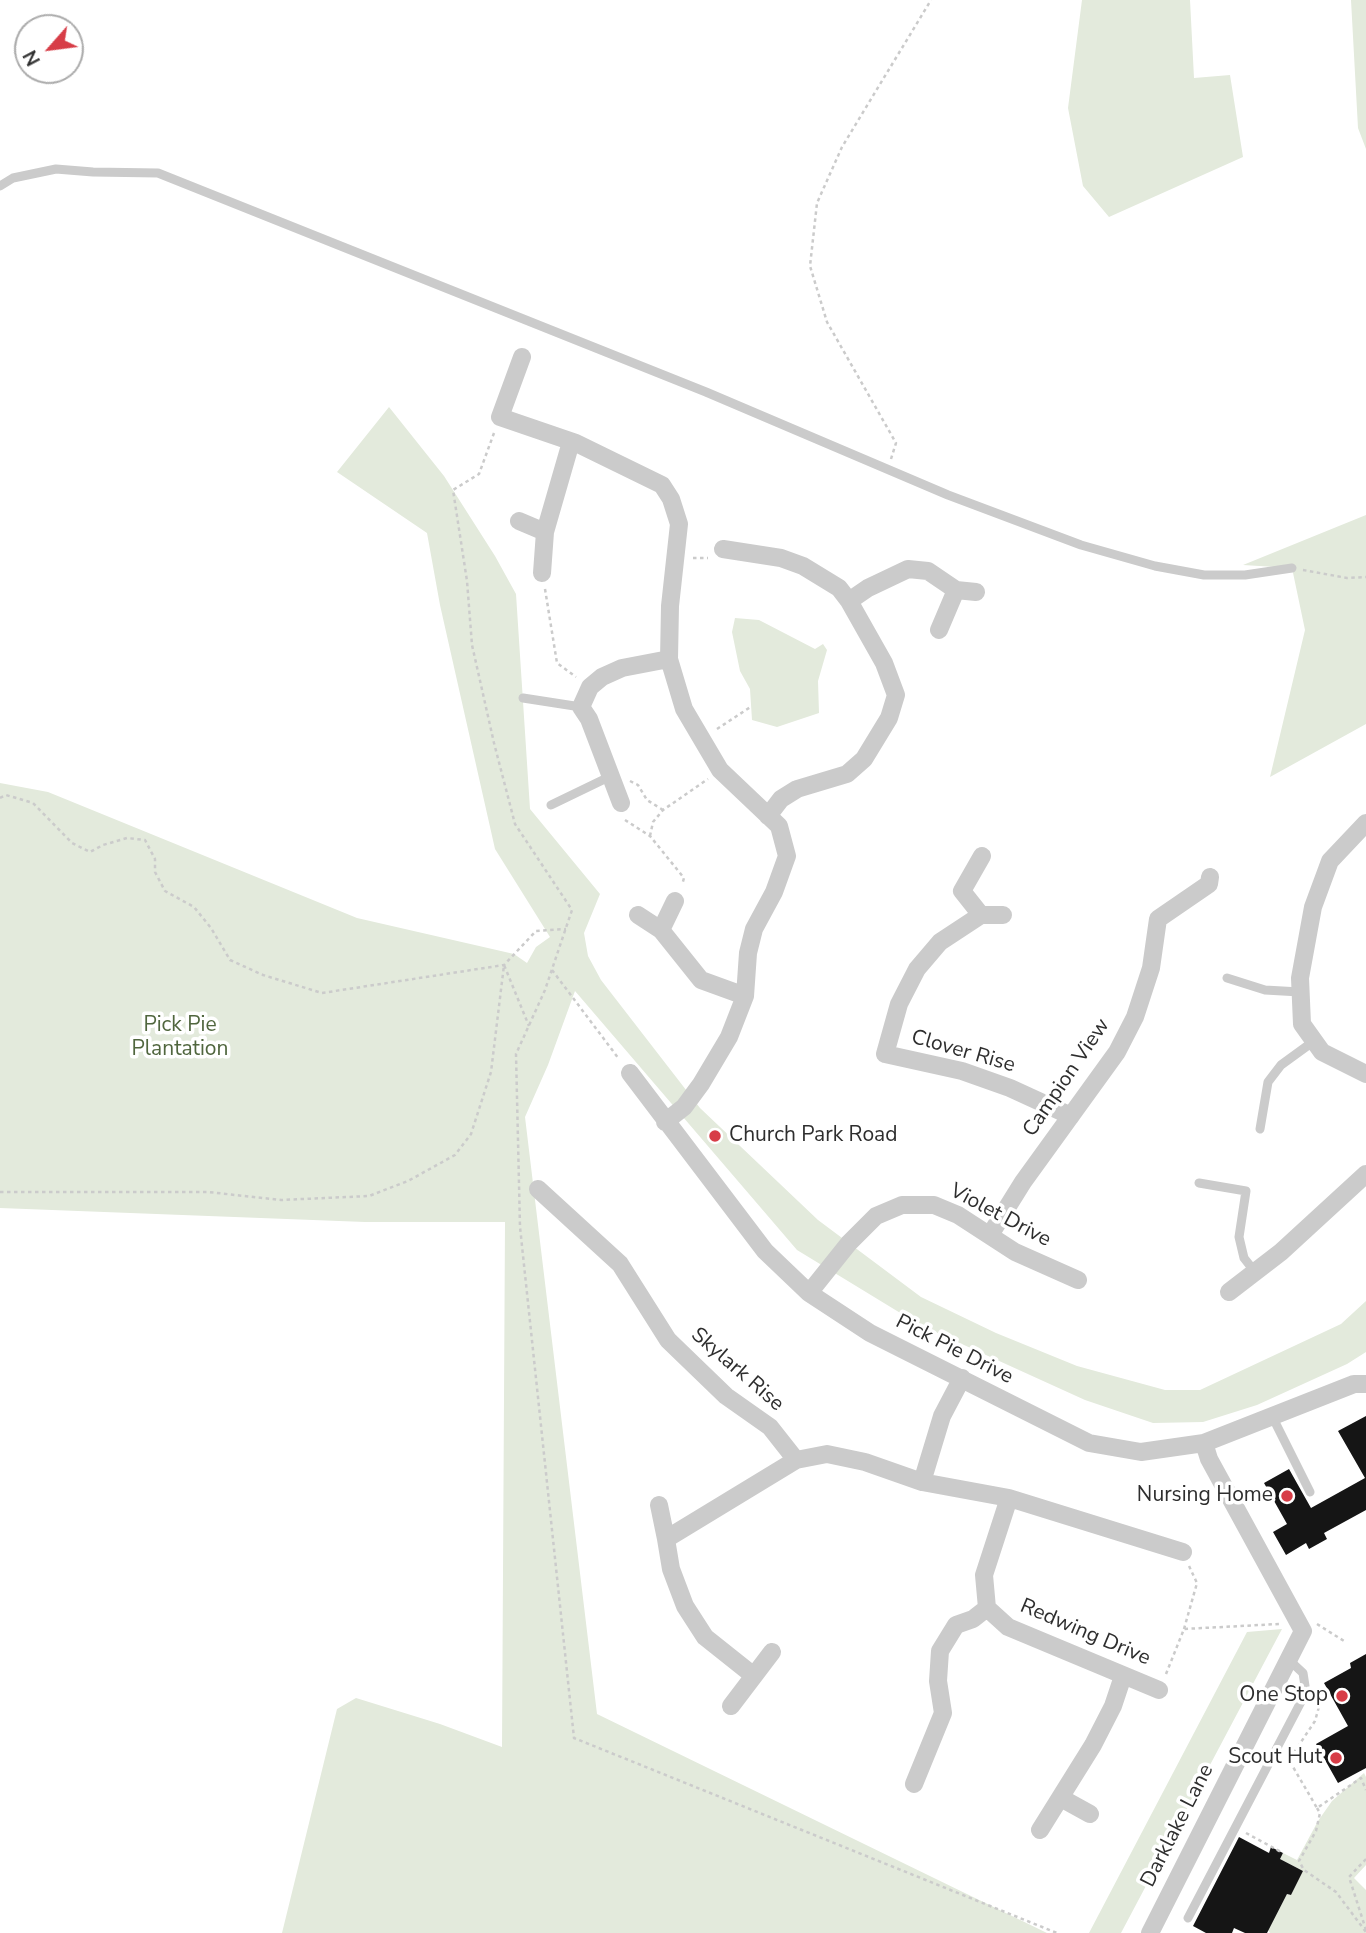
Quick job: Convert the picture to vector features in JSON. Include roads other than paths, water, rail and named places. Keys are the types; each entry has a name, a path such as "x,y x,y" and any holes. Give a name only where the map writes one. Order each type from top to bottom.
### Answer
{"street":[{"path":"522,357 500,417 571,442 662,485 671,499 679,524 670,606 670,659 684,709 720,770 779,826 787,856 780,897 754,929 748,953 745,996 729,1037 684,1107 666,1122"},
{"path":"542,573 545,532 571,442"},
{"path":"519,521 545,532"},
{"path":"723,549 781,558 803,566 839,588 884,663 896,695 889,718 864,759 848,774 797,789 780,799 768,816"},
{"path":"849,601 868,588 908,569 928,571 956,590 976,592"},
{"path":"939,629 956,590"},
{"path":"621,803 589,719 581,707 590,687 602,677 622,668 670,659"},
{"path":"1366,823 1330,861 1313,907 1300,978 1303,1024 1314,1041 1322,1052 1366,1074"},
{"path":"982,856 962,891 981,915 1003,915"},
{"name":"Campion View","path":"990,1236 1023,1182 1117,1052 1135,1017 1151,968 1158,919 1209,884 1210,877"},
{"path":"661,930 676,901"},
{"path":"638,915 661,930 701,980 745,996"},
{"name":"Clover Rise","path":"981,915 940,942 917,970 899,1004 885,1054 962,1071 1047,1103 1072,1116"},
{"name":"Pick Pie Drive","path":"630,1073 765,1251 809,1293 870,1334 1089,1443 1141,1452 1203,1443 1362,1381"},
{"path":"1229,1292 1323,1216 1366,1174"},
{"name":"Skylark Rise","path":"538,1189 620,1264 668,1340 726,1396 770,1427 796,1460"},
{"name":"Violet Drive","path":"809,1293 849,1243 876,1216 902,1205 934,1205 958,1215 1015,1252 1078,1280"},
{"path":"922,1482 942,1416 962,1378"},
{"name":"Darklake Lane","path":"1150,1933 1303,1631 1209,1459 1203,1443"},
{"path":"666,1539 796,1460 827,1454 865,1462 922,1482 1009,1498 1183,1552"},
{"name":"Redwing Drive","path":"1009,1498 984,1575 987,1608 1008,1628 1159,1690"},
{"path":"659,1505 671,1569 685,1605 705,1637 754,1676"},
{"path":"914,1784 943,1713 937,1681 940,1651 956,1625 973,1619 987,1608"},
{"path":"732,1706 772,1652"},
{"path":"1040,1830 1062,1798 1098,1735 1113,1706 1123,1676"},
{"path":"1062,1798 1090,1814"}],"lane":[{"path":"0,186 13,178 56,169 158,173 1081,545 1156,566 1204,575 1245,575 1292,568"},
{"path":"523,698 581,707"},
{"path":"551,804 611,776"},
{"path":"1227,978 1265,990 1300,992"},
{"path":"1260,1129 1268,1082 1281,1065 1314,1041"},
{"path":"1199,1183 1246,1191 1239,1237 1244,1258 1255,1272"},
{"path":"1272,1416 1310,1492"},
{"path":"1188,1918 1303,1698 1306,1686 1303,1672 1289,1660"}],"place":[{"name":"Church Park Road","path":"715,1136"},
{"name":"Nursing Home","path":"1287,1496"},
{"name":"One Stop","path":"1342,1696"},
{"name":"Scout Hut","path":"1336,1758"}],"park label":[{"name":"Pick Pie Plantation","path":"180,1038"}]}
